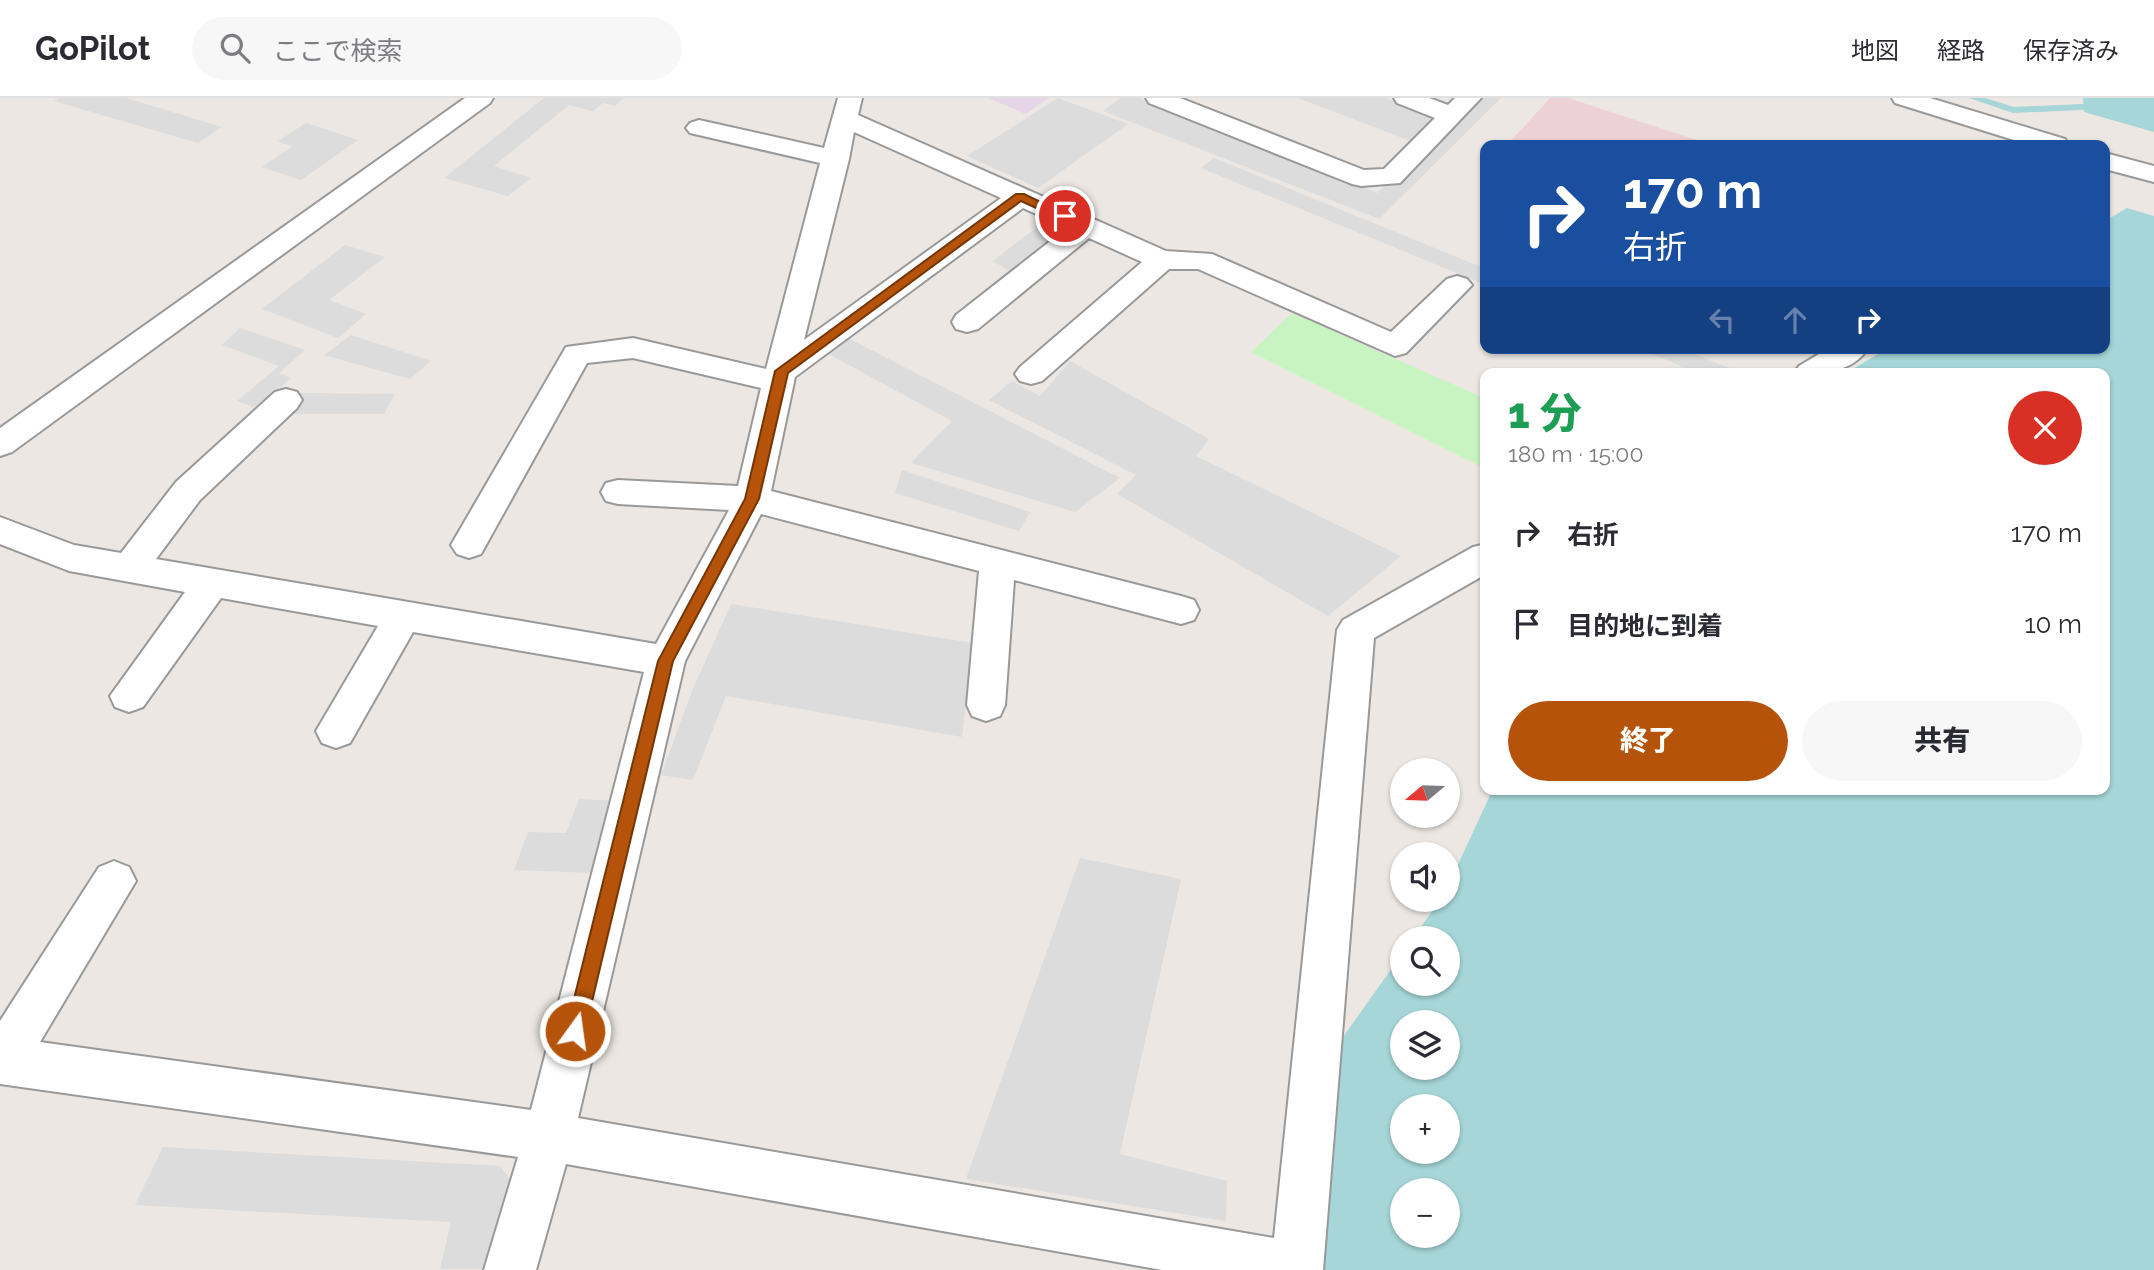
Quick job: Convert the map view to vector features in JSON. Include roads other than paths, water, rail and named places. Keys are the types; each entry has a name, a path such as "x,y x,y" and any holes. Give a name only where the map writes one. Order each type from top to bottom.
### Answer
{"street":[{"path":"0,444 481,98"},
{"path":"1158,98 1360,178 1391,177 1461,106"},
{"path":"1406,98 1461,106"},
{"path":"1904,98 2040,140"},
{"path":"510,1270 550,1137 666,661 752,499 848,108 1020,197 1162,260 1202,260 1395,346 1457,285"},
{"path":"699,128 835,159"},
{"path":"2110,161 2154,174"},
{"path":"469,545 577,354 633,348 780,377 1020,197"},
{"path":"967,322 1087,226"},
{"path":"1031,374 1162,260"},
{"path":"1819,368 1843,354"},
{"path":"130,568 188,491 286,400"},
{"path":"618,492 752,499 1181,610"},
{"path":"0,530 69,558 666,661"},
{"path":"114,881 1,1060 550,1137 1297,1269 1356,630 1480,560"},
{"path":"986,705 997,564"},
{"path":"129,696 213,582"},
{"path":"336,731 404,615"}],"water":[{"path":"2083,98 2154,98 2154,132 2084,112"},
{"path":"2127,208 2154,216 2154,1270 1317,1270 1338,1044 1390,971 1390,996 1460,996 1460,926 1422,926 1431,912 1460,912 1460,860 1490,795 2110,795 2110,368 1854,368 1878,354 2110,354 2110,218"}],"waterway":[{"path":"1974,98 2013,110 2103,106"}]}
